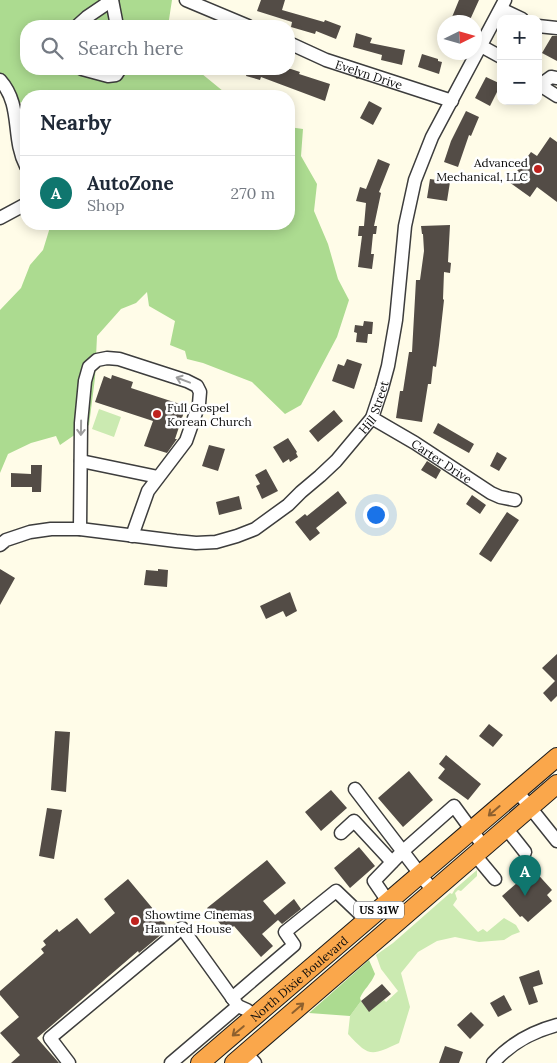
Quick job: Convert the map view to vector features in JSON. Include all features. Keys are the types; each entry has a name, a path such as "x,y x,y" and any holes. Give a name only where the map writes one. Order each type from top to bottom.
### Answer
{"highway":[{"name":"North Dixie Boulevard","path":"200,1063 557,757"},
{"name":"North Dixie Boulevard","path":"245,1060 400,920 557,784"}],"street":[{"path":"84,20 112,0 117,20"},
{"path":"186,0 234,20"},
{"path":"504,2 517,15"},
{"name":"Hill Street","path":"482,44 504,2"},
{"path":"542,26 557,28"},
{"name":"Evelyn Drive","path":"295,46 326,60 452,101"},
{"path":"482,47 497,55"},
{"name":"Hill Street","path":"2,538 51,529 80,529 196,543 216,542 255,529 288,505 336,461 372,418 388,366 396,320 405,226 415,180 429,144 474,60"},
{"path":"542,82 551,77 557,78"},
{"path":"0,80 12,100 20,154"},
{"path":"542,86 557,96"},
{"path":"0,218 20,207"},
{"path":"80,529 81,423 85,381 89,367 97,360 107,358 119,359 187,381 196,386 200,392 199,404 186,441 148,491 132,536"},
{"name":"Carter Drive","path":"372,418 415,443 491,493 515,500"},
{"path":"81,461 158,477"},
{"path":"355,789 433,891"},
{"path":"517,792 557,841"},
{"path":"400,920 374,881 403,851 454,806 472,830 480,851 495,879"},
{"path":"341,833 354,821 392,862"},
{"path":"506,828 526,852"},
{"path":"171,1063 294,945 285,932 336,890 365,921"},
{"path":"68,1063 50,1038 182,928 234,1002 254,1018"},
{"path":"493,1063 508,1048 523,1038 557,1025"}],"green space":[{"path":"0,0 172,0 169,20 20,20 20,75 203,75 222,90 20,90 20,103 18,103 9,83 0,73"},
{"path":"295,128 303,129 301,156 317,184 314,211 328,244 338,279 349,300 337,337 301,405 285,414 252,382 203,363 187,359 185,351 170,345 175,321 149,306 147,292 136,303 121,309 97,336 95,378 89,425 60,445 56,436 31,443 8,454 0,473 0,310 21,288 30,265 43,250 49,230 295,230"},
{"path":"99,409 121,417 114,437 92,429"},
{"path":"477,870 477,876 461,891 458,890 455,893 457,899 453,905 478,932 483,929 487,932 504,918 516,925 520,932 504,940 479,942 455,937 437,941 418,952 401,973 410,1007 399,1043 376,1052 371,1052 361,1047 348,1034 350,1016 361,1001 369,1011 384,1000 386,1002 398,991 381,969 376,955 393,943 450,893 452,894 455,889"},
{"path":"369,960 375,974 360,998 361,1001 350,1016 309,1013"}],"building":[{"path":"261,0 285,0 282,10 324,22 325,20 341,26 336,39 316,31 315,34 295,28 295,20 286,20 257,11"},
{"path":"459,0 479,0 472,15 453,15"},
{"path":"356,33 372,38 370,43 405,50 402,65 381,60 382,55 353,47"},
{"path":"552,36 557,36 557,61 542,53"},
{"path":"422,54 442,62 439,74 418,67"},
{"path":"295,70 300,72 299,74 330,84 325,101 261,77 260,80 246,76 295,75"},
{"path":"486,77 497,82 497,92 490,106 475,98"},
{"path":"369,101 382,108 373,125 360,118"},
{"path":"466,111 479,117 471,136 469,135 458,167 444,162 451,141"},
{"name":"Advanced Mechanical, LLC","path":"550,137 557,142 557,202 537,187 530,197 509,182 531,152 537,156"},
{"path":"378,159 390,164 379,192 381,193 374,226 377,226 376,234 373,234 371,254 374,254 372,269 358,267 362,236 358,236 359,226 364,226 366,203 356,201 360,187 366,189"},
{"path":"430,179 450,182 447,201 427,198"},
{"path":"450,225 448,262 451,263 450,273 444,272 444,300 436,367 433,366 431,384 428,384 422,422 396,418 400,391 403,391 409,352 412,352 416,280 420,280 424,251 421,226"},
{"path":"364,321 373,322 372,334 368,334 367,343 356,342 357,333 354,332 355,325 363,326"},
{"path":"347,359 362,364 354,389 332,381 338,364 344,366"},
{"name":"Full Gospel Korean Church","path":"112,375 133,382 131,388 186,406 175,439 177,439 167,453 144,446 153,421 95,402 104,376 111,379"},
{"path":"334,410 343,421 318,442 309,431"},
{"path":"438,423 474,444 469,453 433,433"},
{"path":"288,438 298,457 290,462 289,459 283,463 273,447"},
{"path":"209,445 225,449 218,471 202,466"},
{"path":"497,452 507,458 499,471 490,466"},
{"path":"427,461 441,470 436,479 421,470"},
{"path":"31,465 42,465 41,492 32,492 32,487 11,487 11,473 31,474"},
{"path":"266,469 278,491 262,499 256,486 260,484 255,475"},
{"path":"338,491 347,503 316,528 320,533 310,541 295,522 305,514 307,516"},
{"path":"472,495 486,505 480,514 466,504"},
{"path":"239,496 242,509 219,515 216,502"},
{"path":"507,512 519,520 491,562 479,554"},
{"path":"0,569 15,578 0,605"},
{"path":"158,569 168,570 167,587 144,585 146,570 158,571"},
{"path":"290,592 297,611 286,617 283,611 266,619 260,606"},
{"path":"557,654 557,696 551,702 543,693 555,681 542,668"},
{"path":"489,724 503,735 493,747 479,736"},
{"path":"55,731 70,732 66,792 51,790"},
{"path":"446,755 481,784 468,800 438,778 445,769 439,764"},
{"path":"409,771 433,800 403,827 378,798"},
{"path":"331,790 347,808 321,831 305,812"},
{"path":"47,808 62,810 54,859 39,856"},
{"path":"359,847 375,866 350,888 334,868"},
{"path":"267,860 286,883 263,901 275,915 294,899 301,909 282,924 278,920 262,934 273,946 261,957 234,926 227,932 207,908"},
{"path":"533,869 552,890 547,895 552,901 528,922 522,916 520,917 502,896"},
{"path":"128,879 169,928 139,953 138,951 37,1038 59,1063 11,1063 20,1055 0,1033 19,1017 0,995 0,991 44,953 41,949 46,945 43,941 57,929 59,932 77,918 90,934 115,913 104,899"},
{"path":"539,970 543,984 533,987 538,1002 529,1005 519,977"},
{"path":"382,984 391,994 369,1012 361,1001"},
{"path":"504,995 512,1010 498,1017 490,1003"},
{"path":"471,1012 484,1025 470,1039 457,1025"},
{"path":"445,1046 463,1052 459,1063 439,1063"}],"place":[{"name":"Advanced Mechanical, LLC","path":"538,169"},
{"name":"Full Gospel Korean Church","path":"157,414"},
{"name":"AutoZone","path":"525,896"},
{"name":"Showtime Cinemas Haunted House","path":"135,921"}]}
